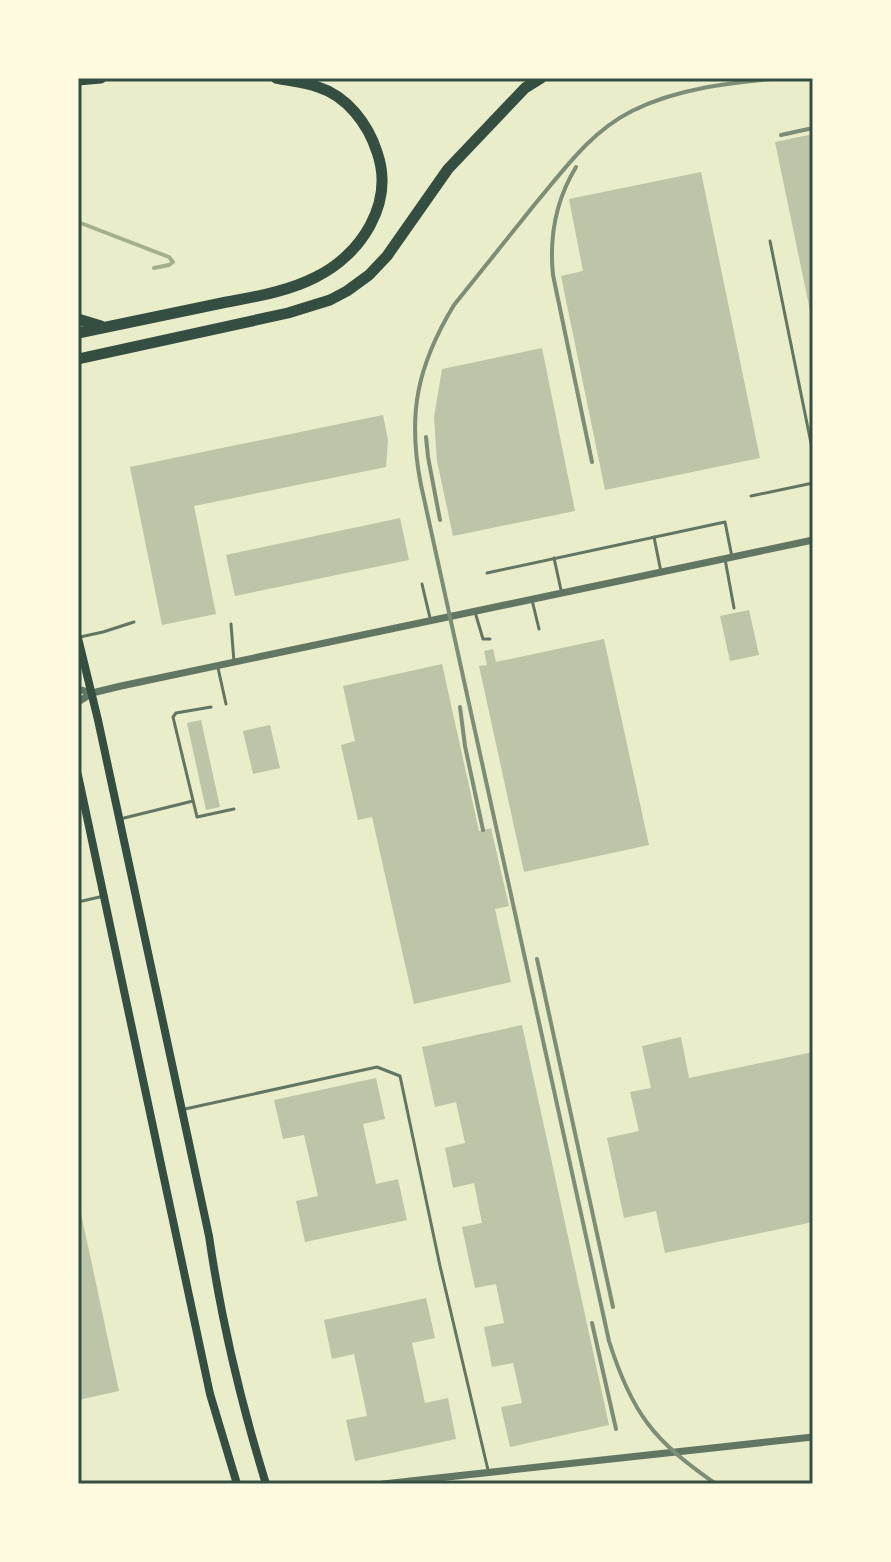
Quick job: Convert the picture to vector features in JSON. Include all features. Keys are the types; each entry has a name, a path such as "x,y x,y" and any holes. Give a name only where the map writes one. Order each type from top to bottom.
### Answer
{"highway":[{"path":"78,80 101,78"},
{"path":"78,333 306,282 332,269 365,235 378,205 382,173 377,150 366,128 357,114 329,91 276,78"},
{"path":"78,359 300,310 347,291 369,275 387,256 448,169 525,88 541,78"},
{"path":"78,319 106,327"}],"main road":[{"path":"78,638 120,819 241,1391 266,1484"},
{"path":"78,775 210,1394 237,1484"}],"street":[{"path":"78,702 92,693 813,540"},
{"path":"78,689 92,693"},
{"path":"383,1484 813,1437"}],"lane":[{"path":"770,241 813,453"},
{"path":"751,496 813,483"},
{"path":"487,573 725,522 734,608"},
{"path":"654,537 661,572"},
{"path":"554,558 562,593"},
{"path":"422,584 431,621"},
{"path":"532,600 539,629"},
{"path":"475,612 483,639 490,639"},
{"path":"78,638 134,622"},
{"path":"231,624 234,662"},
{"path":"217,666 226,704"},
{"path":"211,707 176,713 173,717 196,816 234,809"},
{"path":"120,819 193,801"},
{"path":"78,902 104,896"},
{"path":"181,1110 377,1067 400,1076 440,1266 489,1472"}],"building":[{"path":"813,134 813,320 812,320 775,142"},
{"path":"701,172 760,458 605,490 561,276 583,271 569,199"},
{"path":"542,348 575,511 453,536 437,461 434,417 442,369"},
{"path":"383,415 388,440 386,467 194,506 216,614 162,625 130,467"},
{"path":"400,518 409,560 235,596 226,555"},
{"path":"749,610 759,655 730,661 720,616"},
{"path":"604,639 649,845 524,872 479,666 487,665 484,651 493,649 496,662"},
{"path":"442,664 479,831 491,828 509,906 495,909 511,982 414,1004 372,817 358,820 341,745 355,741 343,686"},
{"path":"201,720 220,807 206,810 187,723"},
{"path":"270,725 280,768 253,774 243,731"},
{"path":"522,1025 609,1425 510,1447 501,1407 522,1403 513,1363 492,1367 484,1327 504,1323 496,1284 475,1288 462,1227 482,1223 474,1183 453,1188 445,1148 465,1143 456,1102 435,1107 422,1047"},
{"path":"681,1037 689,1078 813,1052 813,1222 665,1253 656,1211 624,1218 607,1138 639,1131 630,1092 651,1088 642,1046"},
{"path":"376,1078 385,1119 363,1124 376,1184 398,1179 407,1220 305,1242 296,1201 318,1196 304,1135 283,1139 274,1100"},
{"path":"78,1205 119,1391 78,1400"},
{"path":"426,1298 435,1338 412,1343 425,1403 448,1398 456,1439 355,1461 346,1420 367,1416 354,1354 332,1359 324,1320"}],"waterway":[{"path":"78,222 169,257 173,262 154,268"}],"railway":[{"path":"716,1484 676,1454 648,1424 627,1388 609,1341 421,485 415,436 416,413 418,392 431,349 454,305 556,178 590,141 632,111 667,97 723,85 780,78"},
{"path":"781,135 813,128"},
{"path":"576,167 559,205 553,232 552,261 592,462"},
{"path":"426,437 440,520"},
{"path":"460,707 483,830"},
{"path":"537,959 613,1307"},
{"path":"592,1323 616,1429"}]}
